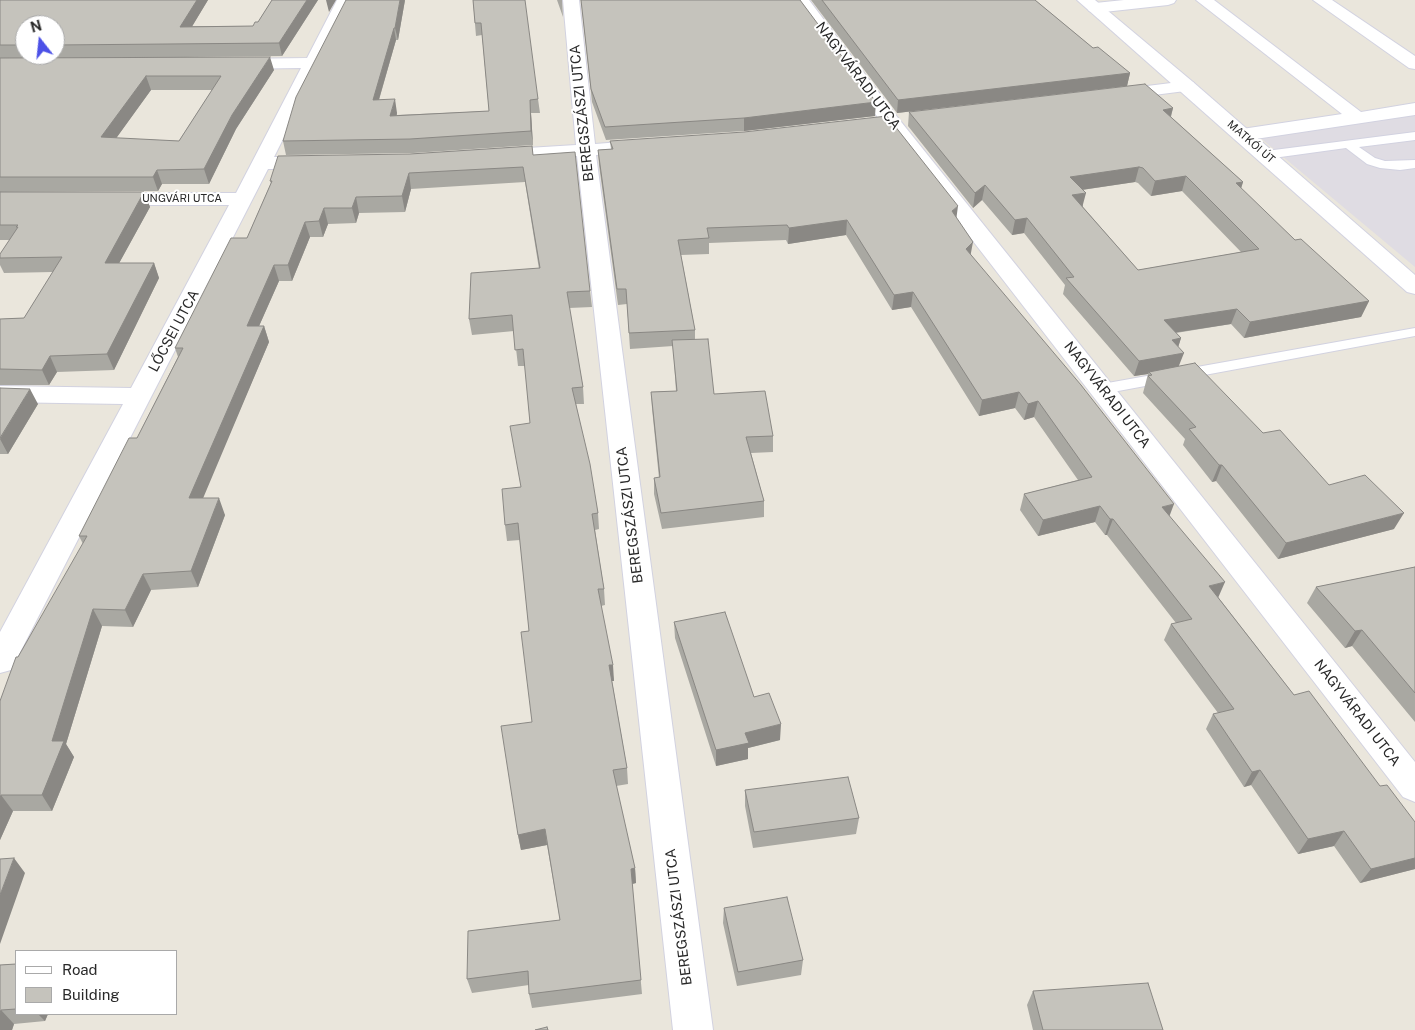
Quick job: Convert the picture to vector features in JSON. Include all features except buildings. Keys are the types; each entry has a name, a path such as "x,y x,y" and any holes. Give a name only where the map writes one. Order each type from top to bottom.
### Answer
{"street":[{"name":"LŐCSEI UTCA","path":"0,661 262,163 344,0"},
{"name":"BEREGSZÁSZI UTCA","path":"571,0 586,151 693,1030"},
{"name":"NAGYVÁRADI UTCA","path":"801,0 892,122 1415,787"},
{"path":"1090,4 1168,0"},
{"path":"1204,0 1358,118"},
{"path":"1321,0 1415,64"},
{"name":"MATKÓI ÚT","path":"1090,4 1187,86 1415,287"},
{"path":"215,64 313,63"},
{"path":"1099,97 1187,86"},
{"path":"1242,135 1415,109"},
{"path":"480,157 665,145"},
{"path":"262,163 328,162"},
{"name":"UNGVÁRI UTCA","path":"88,199 243,199"},
{"path":"0,394 140,396"}],"lane":[{"path":"1266,155 1415,136"},
{"path":"1349,144 1371,161 1384,165 1400,166 1415,164"},
{"path":"1102,389 1415,332"}],"shaded area":[{"path":"1415,109 1415,267 1251,130"}]}
